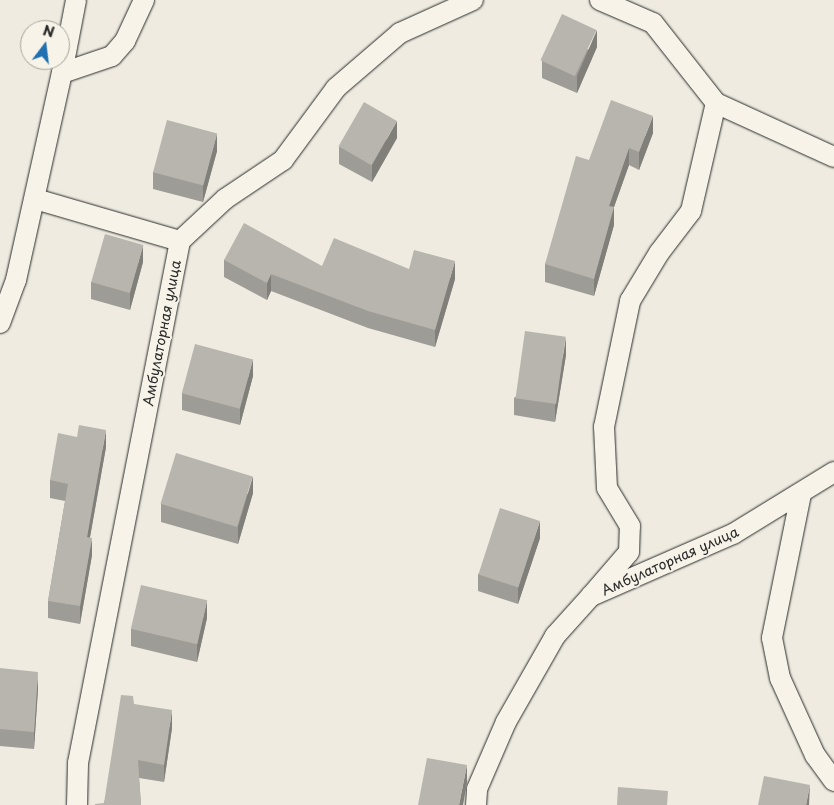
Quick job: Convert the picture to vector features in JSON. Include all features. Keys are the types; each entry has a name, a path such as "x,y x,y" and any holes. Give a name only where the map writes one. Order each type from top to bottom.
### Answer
{"lane":[{"path":"0,323 16,280 62,73 76,0"},
{"path":"62,73 112,56 125,41 144,0"},
{"name":"Амбулаторная улица","path":"77,805 78,763 180,241 225,199 283,160 336,88 400,33 473,0"},
{"path":"600,0 653,24 716,103 834,157"},
{"path":"592,596 629,552 630,526 608,488 604,427 630,301 658,253 691,211 716,103"},
{"path":"35,199 180,241"},
{"name":"Амбулаторная улица","path":"476,805 477,789 506,722 555,636 592,596 733,534 834,472"},
{"path":"801,494 772,638 780,678 815,755 834,781"}],"building":[{"path":"562,14 596,30 575,76 540,60"},
{"path":"611,100 653,116 639,152 629,148 609,206 614,207 594,279 545,264 576,156 589,160"},
{"path":"364,102 397,121 371,165 338,146"},
{"path":"167,120 217,133 203,186 153,172"},
{"path":"244,223 322,266 334,238 409,269 414,250 455,261 435,330 368,311 271,274 267,283 224,260"},
{"path":"105,234 143,245 130,293 91,282"},
{"path":"525,331 566,337 556,404 516,398"},
{"path":"195,344 253,360 240,409 182,393"},
{"path":"79,425 106,430 87,537 92,538 80,606 48,601 68,484 50,480 58,433 77,437"},
{"path":"176,453 253,476 237,527 161,504"},
{"path":"500,508 540,521 518,588 478,575"},
{"path":"141,585 207,600 197,644 131,629"},
{"path":"0,668 38,672 34,732 0,729"},
{"path":"121,695 133,696 134,704 172,710 164,765 138,760 141,805 95,805 104,803"},
{"path":"427,758 467,765 459,805 418,805"},
{"path":"764,776 810,785 806,805 758,805"},
{"path":"618,787 668,791 667,805 617,805"}]}
